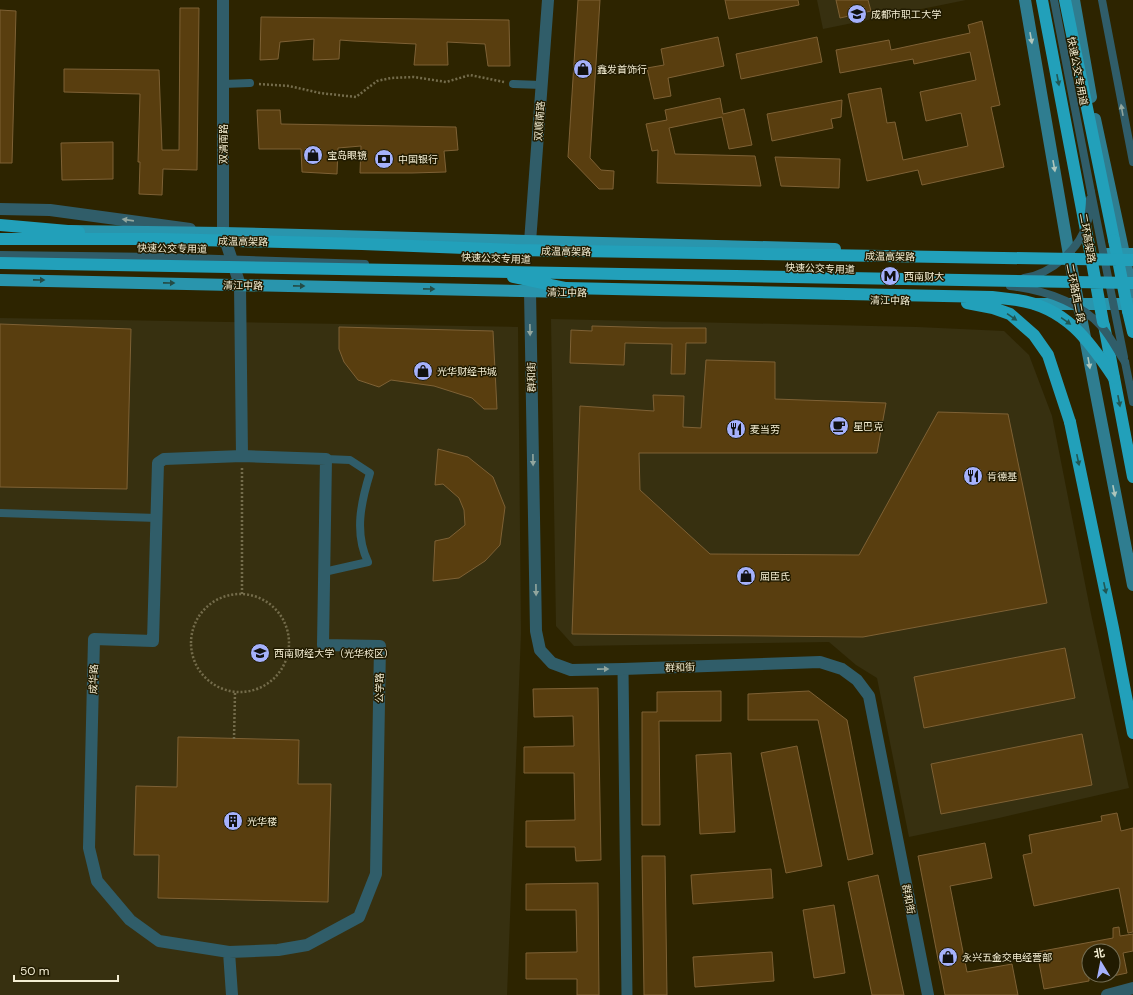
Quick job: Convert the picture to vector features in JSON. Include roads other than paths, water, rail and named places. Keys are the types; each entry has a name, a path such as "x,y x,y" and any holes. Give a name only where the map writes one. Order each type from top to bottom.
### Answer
{"highway":[{"name":"二环高架路","path":"1042,0 1133,477"},
{"path":"1065,0 1132,306 1133,324"},
{"path":"0,225 160,239"},
{"name":"成温高架路","path":"0,238 160,239 362,244 515,250 1130,256"},
{"path":"0,263 1133,282"},
{"path":"486,271 566,288 934,297 992,297 1018,300 1045,308 1076,328 1096,350 1114,378"},
{"path":"934,297 994,308 1010,314 1034,335 1048,355 1070,422 1112,620 1133,733"},
{"path":"1132,306 1133,332"}],"main road":[{"name":"二环路西二段","path":"1025,0 1069,255 1133,585"},
{"path":"1074,0 1090,93 1130,256 1132,306"},
{"path":"0,230 222,233 1130,256"},
{"name":"清江中路","path":"0,280 1132,306"}],"street":[{"name":"双清南路","path":"223,0 222,233 240,285 242,456"},
{"name":"双顺南路","path":"530,242 548,0"},
{"path":"0,209 50,210 222,233"},
{"name":"群和街","path":"530,291 536,631 540,650 552,663 571,670 820,662 842,669 857,680 869,696 928,995"},
{"path":"242,456 326,459"},
{"name":"成华路","path":"229,952 158,941 130,920 98,881 88,848 94,639 153,641 158,463 164,459 242,456"},
{"name":"公学路","path":"229,952 278,950 307,945 353,921 360,917 376,874 380,646 323,645 326,459"},
{"path":"623,669 627,995"},
{"path":"229,952 232,995"},
{"path":"1107,995 1133,988"}],"lane":[{"name":"快速公交专用道","path":"1054,0 1133,402"},
{"path":"1102,0 1133,162"},
{"path":"223,84 250,83"},
{"path":"513,84 542,85"},
{"name":"快速公交专用道","path":"991,283 1031,277 1050,268 1062,259 1080,239 1088,222 1091,192"},
{"name":"快速公交专用道","path":"0,255 168,258 991,283 1050,294 1071,302 1101,326 1125,362"},
{"path":"324,572 368,562 364,554 360,513 362,498 370,473 350,460 326,459"},
{"path":"0,513 156,518"}],"place":[{"name":"成都市职工大学","path":"857,14"},
{"name":"鑫发首饰行","path":"583,69"},
{"name":"宝岛眼镜","path":"313,155"},
{"name":"中国银行","path":"384,159"},
{"name":"西南财大","path":"890,276"},
{"name":"光华财经书城","path":"423,371"},
{"name":"星巴克","path":"839,426"},
{"name":"麦当劳","path":"736,429"},
{"name":"肯德基","path":"973,476"},
{"name":"屈臣氏","path":"746,576"},
{"name":"西南财经大学（光华校区）","path":"260,653"},
{"name":"光华楼","path":"233,821"},
{"name":"永兴五金交电经营部","path":"948,957"}]}
